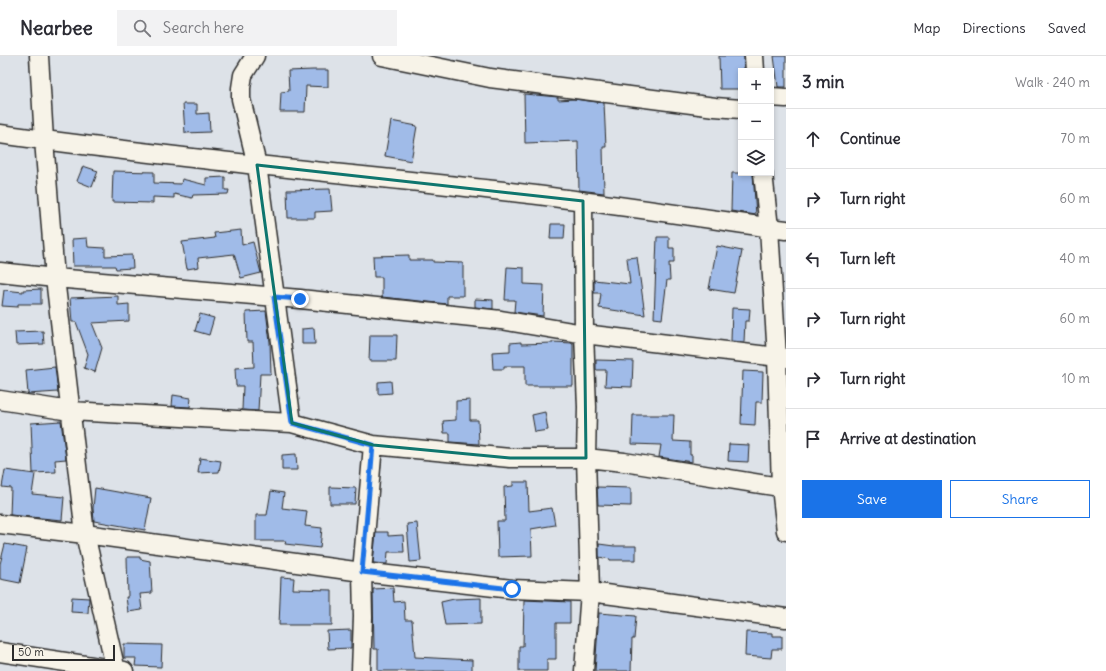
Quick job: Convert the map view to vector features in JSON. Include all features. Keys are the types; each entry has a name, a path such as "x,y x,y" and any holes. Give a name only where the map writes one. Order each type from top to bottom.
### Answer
{"street":[{"path":"0,652 118,670 85,534 55,278 39,56"},
{"path":"255,56 243,76 241,100 257,165 292,423"},
{"path":"382,56 490,78 707,106 738,108"},
{"path":"754,56 755,68"},
{"path":"774,98 786,98"},
{"path":"0,134 257,165 495,190 584,201 777,229"},
{"path":"764,176 777,229 786,531"},
{"path":"584,201 584,334 587,408 586,458 590,592 584,671"},
{"path":"0,272 274,297 501,320 584,334 782,358"},
{"path":"0,400 70,411 292,423 373,445 510,458 586,458 624,462 784,487"},
{"path":"361,671 363,616 362,572 373,445"},
{"path":"0,524 85,534 362,572 512,589 590,592 786,618"}],"highlighted area":[{"path":"257,165 583,201 586,458 510,458 373,445 292,423"}],"building":[{"path":"719,56 744,56 744,68 738,68 738,89 720,89"},
{"path":"774,56 786,56 786,87 778,87"},
{"path":"328,70 328,87 306,86 305,112 280,112 281,92 289,91 288,71"},
{"path":"524,94 558,97 558,100 574,99 604,103 606,147 603,147 604,193 579,190 578,141 525,143"},
{"path":"183,104 197,104 197,114 209,113 210,132 185,133"},
{"path":"391,121 417,126 411,161 385,156"},
{"path":"83,166 98,171 92,187 77,181"},
{"path":"113,171 154,172 154,183 181,184 182,179 206,185 206,178 225,177 225,190 229,190 228,194 193,195 192,198 174,194 174,198 153,197 153,203 112,202"},
{"path":"732,173 738,173 738,176 753,176 756,215 731,211"},
{"path":"330,189 332,211 315,212 315,218 288,218 287,190"},
{"path":"551,224 565,224 564,239 550,239"},
{"path":"241,230 242,245 253,242 261,273 241,278 234,254 198,258 199,267 187,269 182,242 215,238 214,233"},
{"path":"657,237 669,237 669,248 674,248 674,263 669,263 670,280 667,280 662,319 654,318"},
{"path":"87,238 88,247 105,248 105,256 132,255 133,268 116,269 115,266 73,266 72,239"},
{"path":"717,246 742,251 734,293 709,289"},
{"path":"409,255 409,260 433,260 433,262 463,263 463,296 447,296 447,304 382,297 382,277 374,277 373,256"},
{"path":"637,257 645,315 599,308 601,293 594,293 594,280 630,284 627,258"},
{"path":"507,267 524,268 524,284 544,285 543,316 514,312 515,300 505,300"},
{"path":"41,289 41,304 18,304 18,307 2,306 4,290 23,292 23,290"},
{"path":"118,296 118,305 129,304 129,321 92,323 102,348 95,372 84,368 88,354 76,322 72,322 70,298"},
{"path":"475,299 493,300 493,309 475,307"},
{"path":"732,308 750,309 749,321 745,321 744,342 731,341"},
{"path":"266,311 270,342 271,374 260,374 258,411 242,410 243,386 236,386 235,368 254,367 253,342 247,342 246,312"},
{"path":"200,314 214,318 209,335 195,331"},
{"path":"314,328 315,344 302,344 302,329"},
{"path":"43,331 44,344 16,345 15,332"},
{"path":"370,335 397,335 396,361 369,361"},
{"path":"521,342 521,344 553,342 573,343 573,386 525,386 525,366 504,366 504,369 493,369 492,352 510,351 510,343"},
{"path":"596,360 633,361 632,387 605,386 606,370 596,370"},
{"path":"55,367 58,392 28,394 26,370"},
{"path":"743,371 763,372 762,402 756,402 755,425 741,424"},
{"path":"391,381 392,393 378,394 378,382"},
{"path":"173,395 191,398 190,407 172,406"},
{"path":"470,400 470,420 478,420 479,444 450,442 450,433 444,433 443,421 456,420 456,401"},
{"path":"545,412 548,430 535,432 532,415"},
{"path":"633,415 674,415 673,441 690,442 690,455 692,455 692,462 659,457 661,445 632,444"},
{"path":"61,421 66,459 55,460 56,472 33,473 31,423"},
{"path":"729,444 749,445 748,462 728,461"},
{"path":"296,454 297,470 282,470 282,455"},
{"path":"200,458 221,461 219,472 198,473"},
{"path":"5,470 35,474 32,494 64,497 62,520 10,515 11,488 2,487"},
{"path":"513,482 528,482 529,511 552,508 555,525 531,529 532,556 498,557 497,521 505,521 504,487 513,486"},
{"path":"330,487 356,488 355,504 330,504"},
{"path":"597,487 631,488 631,506 598,505"},
{"path":"95,488 151,498 145,530 94,521 93,508"},
{"path":"271,491 284,493 282,508 307,511 305,526 322,528 320,548 285,544 286,541 256,541 256,515 267,515"},
{"path":"417,523 421,561 410,562 407,524"},
{"path":"376,532 388,532 388,536 403,535 404,552 388,552 387,564 373,563"},
{"path":"5,544 27,548 20,583 0,579 0,564"},
{"path":"599,544 636,546 636,560 610,560 599,557"},
{"path":"127,557 140,557 140,559 150,561 152,593 140,594 142,610 128,612 126,597 128,597"},
{"path":"281,577 294,578 293,589 332,590 332,625 279,625"},
{"path":"393,588 394,602 404,601 405,620 412,620 415,657 472,660 472,671 378,671 378,649 374,649 373,589"},
{"path":"72,597 89,598 88,613 71,612"},
{"path":"481,598 481,624 445,625 441,602 454,599"},
{"path":"524,600 570,602 570,623 556,623 556,659 547,659 547,671 519,671 519,646 523,646"},
{"path":"599,613 636,616 634,639 632,639 631,671 595,671"},
{"path":"351,630 351,648 328,649 327,631"},
{"path":"746,632 773,633 773,636 782,636 782,649 772,649 771,658 745,656"},
{"path":"124,644 162,645 161,667 135,666 136,658 124,658"}],"route":[{"path":"300,299 274,297 292,423 373,445 362,572 512,589"}]}
